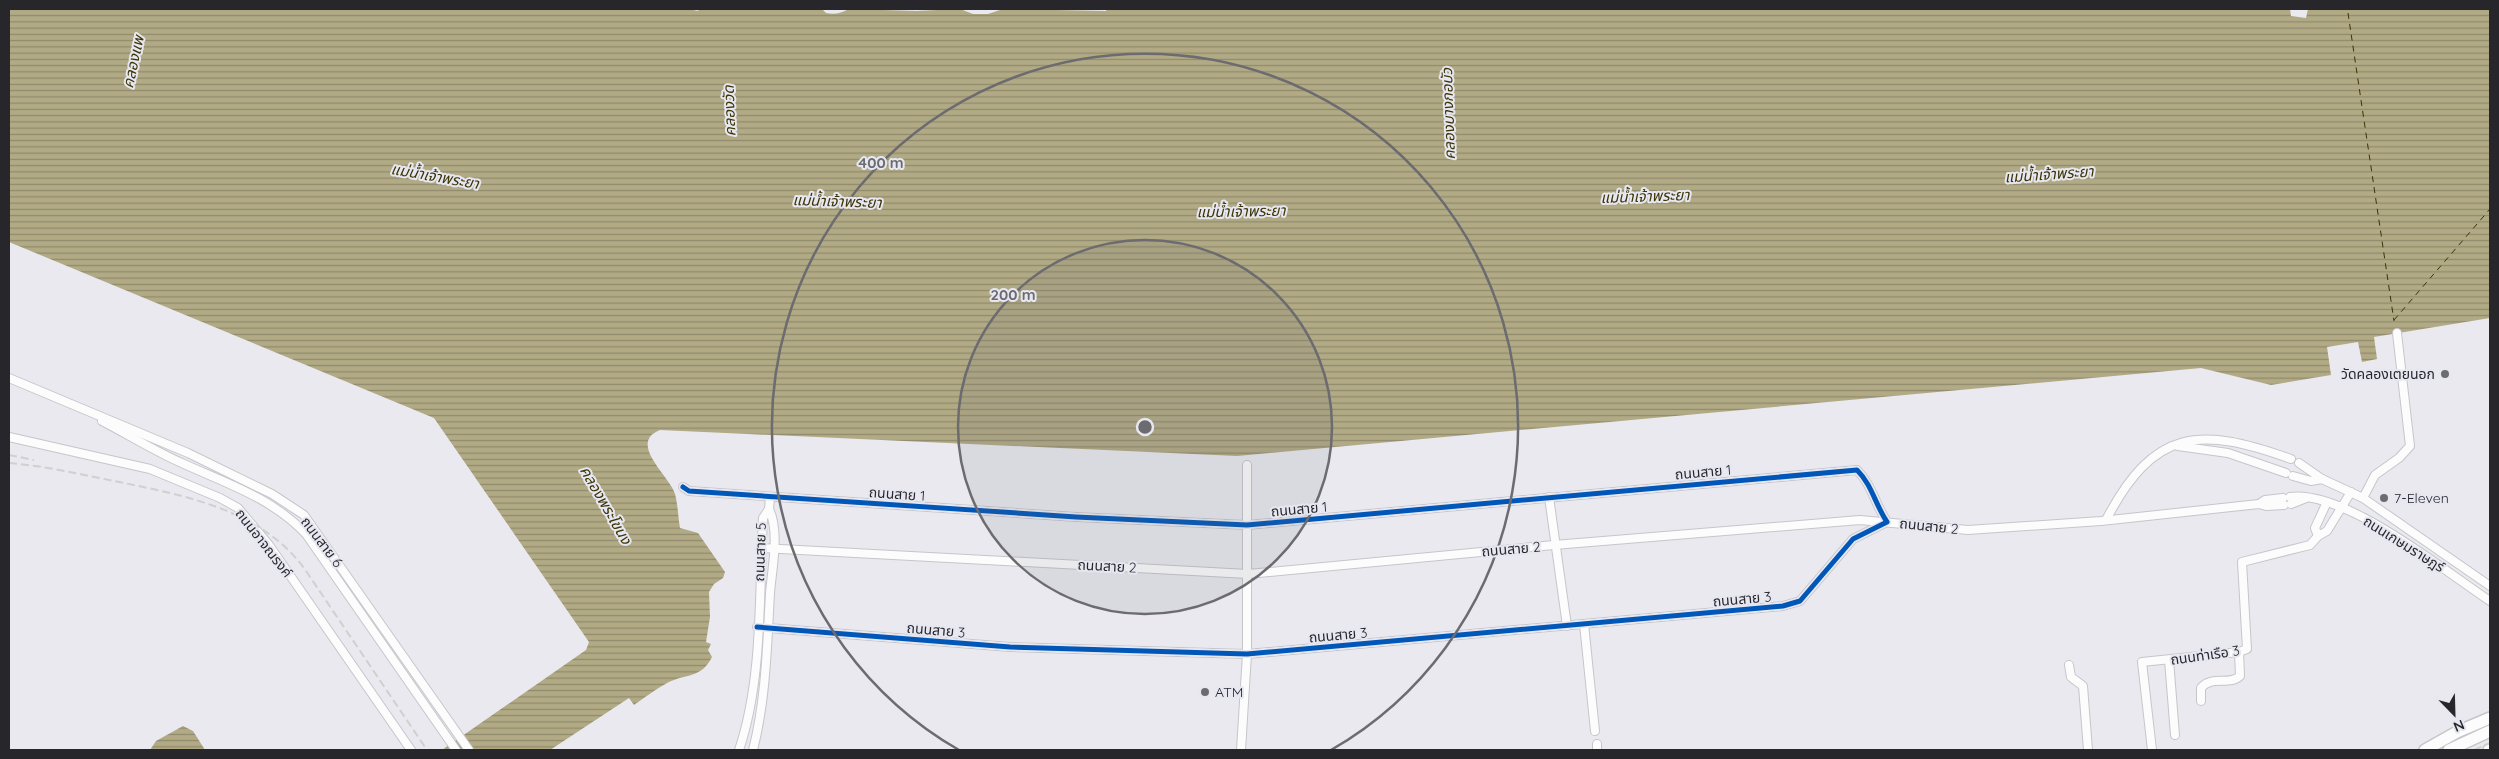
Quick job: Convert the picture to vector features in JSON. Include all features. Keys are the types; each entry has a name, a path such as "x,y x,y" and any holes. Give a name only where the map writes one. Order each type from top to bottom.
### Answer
{"highway":[{"path":"2425,750 2457,732 2490,718"},
{"path":"2449,750 2490,731"}],"street":[{"path":"2362,498 2375,475 2399,458 2410,446 2396,333"},
{"name":"ถนนสาย 6","path":"9,378 76,408 183,464 236,485 283,512 306,534 456,750"},
{"name":"ถนนสาย 6","path":"76,408 123,424 188,453 272,494 304,515 469,750"},
{"name":"ถนนอาจณรงค์","path":"9,437 150,469 230,503 242,512 264,539 411,750"},
{"path":"2106,520 2118,497 2141,466 2157,453 2173,445 2197,439 2232,440 2255,446 2295,461 2324,479"},
{"path":"2173,445 2228,453 2311,481 2324,479"},
{"path":"1241,750 1247,654 1247,465"},
{"name":"ถนนสาย 1","path":"683,487 689,491 770,497 1076,517 1247,525 1857,470 1872,489 1878,508 1887,522"},
{"name":"ถนนเกษมราษฎร์","path":"2324,479 2362,498 2490,586"},
{"name":"ถนนท่าเรือ 3","path":"2152,750 2142,662 2239,652 2247,649 2242,562 2310,545 2318,536 2327,531 2351,492"},
{"name":"ถนนสาย 5","path":"753,750 763,692 768,627 773,549 773,518 769,509 770,497"},
{"path":"1549,497 1554,545 1567,626"},
{"name":"ถนนเกษมราษฎร์","path":"2287,501 2309,498 2342,508 2414,547 2490,601"},
{"name":"ถนนสาย 2","path":"761,548 1248,574 1554,545 1860,520 1968,530 2106,520 2259,504 2266,506 2287,501"},
{"path":"2318,536 2315,528 2327,502"},
{"name":"ถนนสาย 5","path":"739,750 746,725 753,683 763,518 769,509"},
{"name":"ถนนสาย 3","path":"757,627 1010,647 1247,654 1567,626 1792,605 1800,601 1812,588 1846,545 1853,539 1887,522"},
{"path":"1584,624 1596,731"},
{"path":"2201,701 2201,688 2208,682 2235,680 2240,676 2239,652"},
{"path":"2169,660 2175,735"},
{"path":"2069,665 2071,676 2083,686 2088,750"}],"water":[{"path":"9,9 688,9 698,11 699,9 822,9 826,13 832,14 841,13 849,9 916,11 960,9 973,14 988,14 1003,9 1106,11 1107,9 2290,9 2291,16 2306,18 2308,9 2490,9 2490,318 2374,337 2377,359 2362,362 2358,342 2327,347 2331,375 2271,385 2201,368 1237,456 660,430 651,436 648,443 649,451 675,494 680,528 698,533 725,572 723,578 714,584 709,592 710,617 706,642 711,644 708,650 712,657 708,664 698,672 667,683 634,705 629,698 550,750 442,750 586,650 589,642 434,418 9,242"},
{"path":"183,726 193,731 205,750 150,750 156,741"}],"ferry route":[{"path":"2348,13 2394,321"},
{"path":"2394,320 2490,209"}],"railway":[{"path":"9,455 34,460"},
{"path":"9,463 75,473 167,492 218,508 243,518 265,531 286,548 304,568 427,750"},
{"path":"2474,750 2490,743"}],"cycle path":[{"path":"683,487 689,491 1076,517 1247,525 1857,470 1870,488 1887,522 1853,539 1800,601 1783,606 1247,654 1010,647 757,627"}],"place":[{"name":"วัดคลองเตยนอก","path":"2445,374"},
{"name":"7-Eleven","path":"2384,498"},
{"name":"ATM","path":"1205,692"}],"water label":[{"name":"คลองแพ","path":"133,62"},
{"name":"คลองวัด","path":"729,111"},
{"name":"คลองบางกอบัว","path":"1448,114"},
{"name":"แม่น้ำเจ้าพระยา","path":"2049,174"},
{"name":"แม่น้ำเจ้าพระยา","path":"435,176"},
{"name":"แม่น้ำเจ้าพระยา","path":"1645,196"},
{"name":"แม่น้ำเจ้าพระยา","path":"837,201"},
{"name":"แม่น้ำเจ้าพระยา","path":"1241,211"},
{"name":"คลองพระโขนง","path":"606,505"}]}
